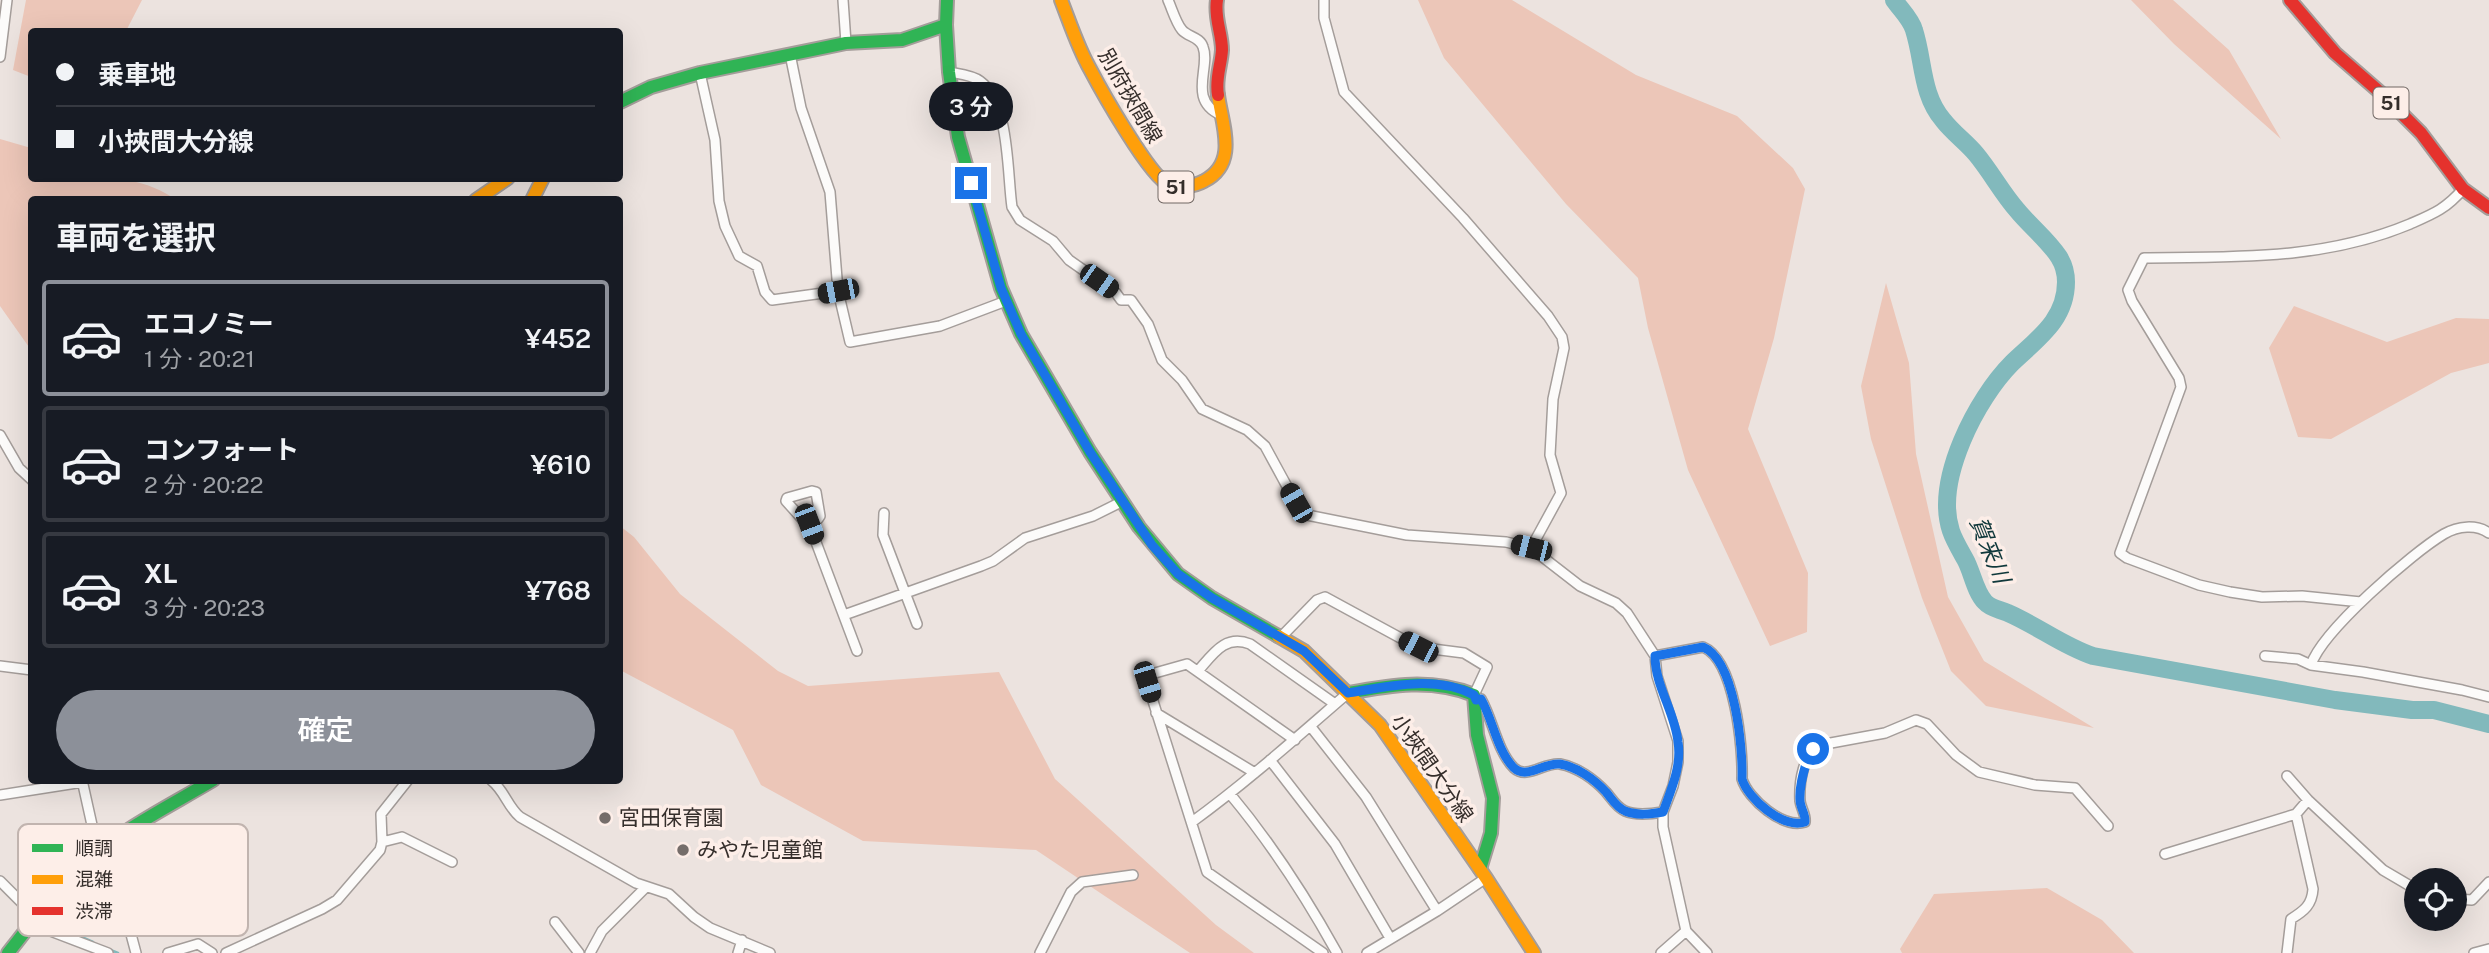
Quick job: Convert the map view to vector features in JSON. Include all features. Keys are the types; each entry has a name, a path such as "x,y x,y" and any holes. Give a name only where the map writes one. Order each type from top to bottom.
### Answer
{"main road":[{"path":"623,101 650,88 700,73 846,43 896,41 946,25 947,0"},
{"name":"別府挾間線","path":"1061,0 1092,74 1143,156 1167,184 1178,187 1196,185 1222,167 1228,151 1216,83 1222,49 1216,11 1217,0"},
{"name":"51","path":"2290,0 2335,53 2421,133 2463,189 2489,208"},
{"name":"小挾間大分線","path":"946,25 958,136 1006,301 1054,393 1123,502 1152,545 1178,574 1212,598 1304,651 1380,725 1483,873 1534,953"},
{"path":"482,196 502,182"},
{"name":"小挾間大分線","path":"1348,693 1410,684 1436,684 1458,687 1475,697 1478,734 1493,798 1491,833 1483,873"},
{"path":"143,824 207,784"},
{"path":"8,953 22,936"}],"street":[{"path":"0,57 7,0"},
{"path":"843,0 846,43"},
{"path":"1168,0 1182,30 1200,41 1203,47 1205,56 1202,88 1207,103 1221,115"},
{"path":"1324,0 1324,18 1344,92 1463,218 1562,337 1563,348 1553,399 1550,455 1560,493 1531,548"},
{"path":"790,54 804,120 830,192 838,291 850,342 940,326 1006,301"},
{"path":"949,72 973,77 992,93 1000,111 1013,207 1020,220 1054,241 1069,260 1116,293 1121,300 1130,300 1148,324 1162,360 1182,380 1202,409 1247,430 1265,446 1296,503 1307,515 1407,535 1506,542 1531,548 1580,586 1622,608 1646,638 1655,656 1657,676 1678,741 1676,774 1663,812 1663,827 1686,931 1707,953"},
{"path":"700,73 715,140 719,201 725,226 738,256 757,266 765,292 772,300 838,291"},
{"path":"2361,602 2302,596 2262,597 2230,592 2199,585 2127,558 2120,552 2181,387 2179,378 2128,290 2144,258 2267,257 2368,240 2447,206 2463,189"},
{"path":"0,435 19,468 28,476"},
{"path":"844,615 993,561 1025,538 1093,516 1123,502"},
{"path":"884,513 884,535 917,624"},
{"path":"808,521 857,650"},
{"path":"2311,665 2315,654 2361,602 2444,534 2469,527 2479,527 2489,533"},
{"path":"1282,636 1317,600 1325,597 1418,647 1464,653 1487,667 1475,697 1481,699 1507,759 1516,770 1525,773 1556,764 1572,767 1604,790 1616,805 1627,812 1663,812"},
{"path":"1198,671 1222,644 1241,640 1335,704"},
{"path":"1655,656 1703,647 1717,658 1737,709 1745,789 1755,801 1791,823 1805,822 1800,798 1809,753 1813,749 1820,745 1885,733 1916,720 1927,724 1956,755 1979,772 2035,785 2075,788 2091,810 2108,826"},
{"path":"2265,656 2298,659 2311,665 2363,672 2489,697"},
{"path":"1295,740 1188,664 1155,673 1147,682 1207,872 1323,953"},
{"path":"0,666 28,670"},
{"path":"1192,821 1230,794 1348,693"},
{"path":"1156,713 1255,773"},
{"path":"1311,727 1366,797 1437,911"},
{"path":"1270,760 1335,845 1390,938"},
{"path":"2287,776 2308,800 2384,870 2404,882"},
{"path":"0,794 64,784"},
{"path":"84,784 92,824"},
{"path":"226,953 337,900 377,853 382,842 381,814 405,784"},
{"path":"496,784 503,790 511,808 520,817 636,883 669,894 710,928 770,953"},
{"path":"1230,794 1255,824 1309,902 1337,953"},
{"path":"2165,854 2295,814 2308,800"},
{"path":"2287,953 2291,919 2307,908 2313,889 2295,814"},
{"path":"382,842 402,837 452,862"},
{"path":"1367,953 1437,911 1483,873"},
{"path":"1040,953 1071,892 1082,882 1133,875"},
{"path":"0,881 18,902"},
{"path":"2467,900 2472,900 2489,882"},
{"path":"590,953 602,931 646,887"},
{"path":"555,922 579,953"},
{"path":"1661,953 1686,931"},
{"path":"69,936 108,953"},
{"path":"131,936 136,953"},
{"path":"738,953 742,940"},
{"path":"168,953 198,944 212,953"},
{"path":"2474,953 2489,949"}],"shaded area":[{"path":"26,0 142,0 128,28 28,28 28,76 13,70"},
{"path":"1418,0 1512,0 1636,75 1737,116 1793,168 1805,189 1774,338 1748,429 1808,573 1807,632 1770,646 1688,470 1648,328 1638,278 1566,204 1444,58"},
{"path":"2131,0 2173,0 2229,50 2281,139 2174,44"},
{"path":"0,139 28,147 28,182 136,182 170,196 28,196 28,346 0,306"},
{"path":"1886,283 1909,363 1916,454 1948,597 1984,661 2094,728 1986,706 1951,671 1922,598 1871,439 1861,386"},
{"path":"2294,306 2387,342 2456,318 2489,319 2489,363 2451,373 2331,439 2298,437 2269,348"},
{"path":"623,528 634,537 680,594 778,671 808,686 999,672 1055,779 1216,925 1254,953 1190,953 1036,850 863,841 761,785 733,730 623,672"},
{"path":"2047,888 2102,920 2134,953 1902,953 1900,949 1934,894"}],"waterway":[{"name":"賀来川","path":"1894,0 1913,26 1927,88 1936,110 1976,154 2006,197 2055,251 2066,276 2065,295 2056,318 1999,378 1973,418 1962,441 1948,488 1947,511 1951,531 1985,602 2093,656 2335,700 2412,710 2434,710 2489,724"},
{"path":"79,936 93,942"},
{"path":"108,949 118,953"}],"traffic: fast":[{"path":"623,101 651,87 700,73 846,43 902,40 946,25 947,0"},
{"path":"946,25 958,137 1001,288 1021,334 1090,452 1139,527 1178,574 1212,598 1278,636"},
{"path":"1348,693 1396,686 1427,685 1443,686 1474,695 1477,735 1493,798 1491,833 1480,869"},
{"path":"139,824 206,784"},
{"path":"8,953 21,936"}],"traffic: slow":[{"path":"1061,0 1082,53 1104,95 1138,150 1168,184 1181,187 1200,183 1215,173 1222,164 1226,142 1218,95"},
{"path":"482,196 502,182"},
{"path":"534,196 541,182"},
{"path":"1278,636 1304,651 1380,725 1486,878 1534,953"}],"traffic: jam":[{"path":"1217,0 1222,50 1218,95"},
{"path":"2290,0 2335,53 2421,133 2463,189 2489,208"}],"place":[{"name":"宮田保育園","path":"605,818"},
{"name":"みやた児童館","path":"683,850"}],"route":[{"path":"971,183 1001,288 1021,334 1090,452 1152,545 1178,574 1212,598 1304,651 1348,693 1410,684 1458,687 1474,695 1476,700 1481,699 1507,759 1516,770 1525,773 1556,764 1572,767 1586,775 1604,790 1616,805 1627,812 1651,814 1663,812 1673,786 1678,762 1678,741 1657,676 1655,656 1703,647 1717,658 1737,709 1742,779 1745,789 1755,801 1791,823 1805,822 1800,798 1809,753 1813,749"}]}
